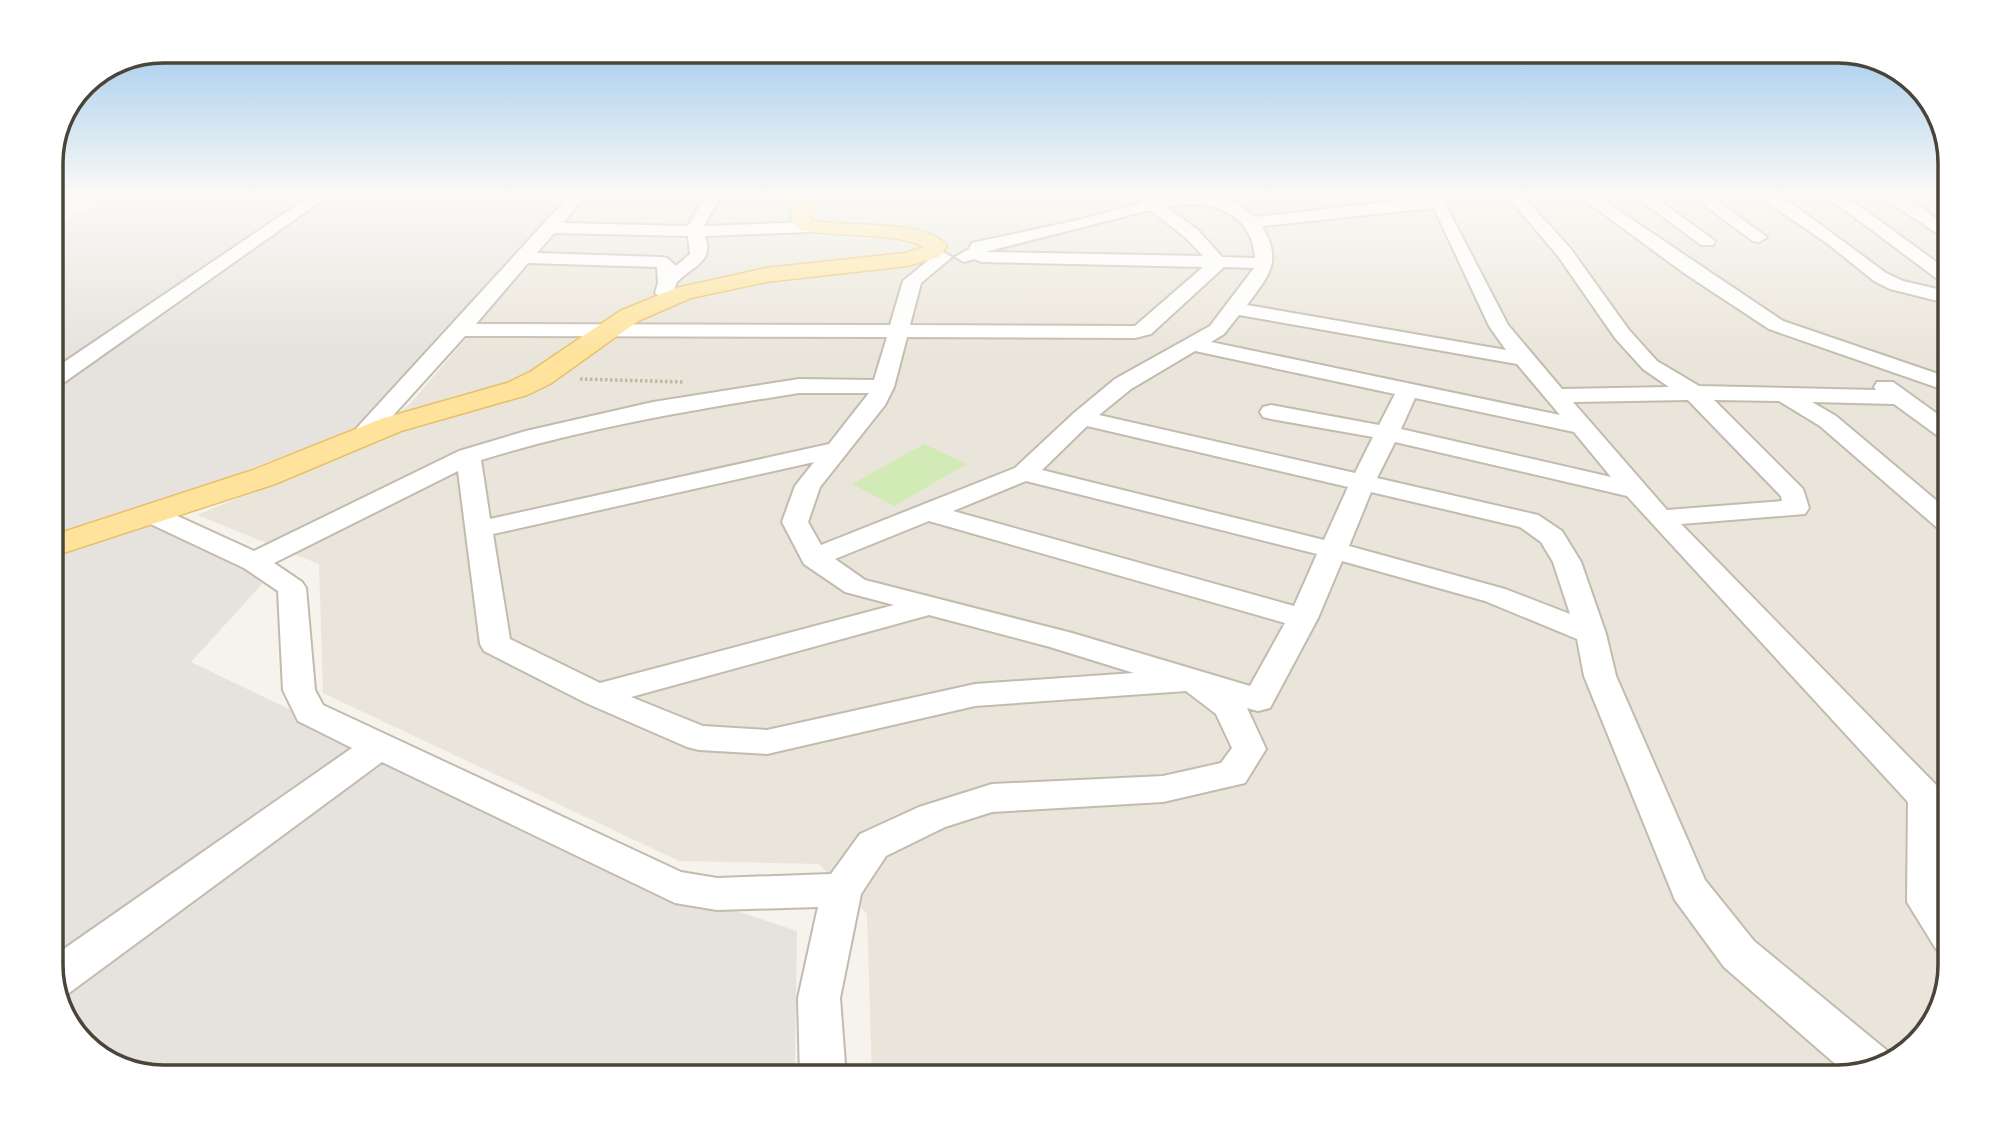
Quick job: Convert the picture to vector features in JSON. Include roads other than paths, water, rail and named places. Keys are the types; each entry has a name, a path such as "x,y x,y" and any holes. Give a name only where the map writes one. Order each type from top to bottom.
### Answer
{"main road":[{"path":"941,249 946,251"},
{"path":"63,543 264,477 391,425 517,389 540,378 605,331 669,290 946,251"},
{"path":"63,539 86,534"}],"street":[{"path":"63,373 244,249"},
{"path":"362,436 531,249"},
{"path":"669,290 693,263 699,249"},
{"path":"958,249 946,251 912,281 883,387 874,405 808,486 795,522 814,558 855,586 1061,640 1258,700 1303,618 1363,482 1408,390"},
{"path":"1205,249 1218,263"},
{"path":"814,558 1024,473 1082,418 1123,384 1217,330 1262,273 1265,263 1263,249"},
{"path":"1460,249 1499,326 1636,490 1938,807 1927,902 1938,919"},
{"path":"1561,249 1622,334 1650,365 1694,393 1794,495 1796,508 1660,518"},
{"path":"1662,249 1759,316 1809,338 1938,381"},
{"path":"1845,249 1880,277 1897,285 1938,295"},
{"path":"1907,249 1938,271"},
{"path":"946,251 1265,263"},
{"path":"524,258 661,262 667,266 669,290"},
{"path":"460,330 1135,332 1143,330 1218,263"},
{"path":"1234,308 1524,359"},
{"path":"1809,338 1877,379 1897,397 1938,426"},
{"path":"1192,344 1584,427"},
{"path":"254,562 468,456 534,436 653,409 799,386 883,387"},
{"path":"1558,396 1694,393 1897,397"},
{"path":"1784,394 1828,421 1938,515"},
{"path":"1271,412 1387,433 1636,490"},
{"path":"1082,418 1529,521 1552,537 1567,562 1591,634 1600,676 1689,889 1739,954 1866,1061"},
{"path":"480,529 836,450"},
{"path":"468,456 495,645 597,695 699,738 767,742 975,695 1192,680 1230,707 1249,749 1233,774 1163,789 992,799 932,817 873,845 842,890 819,998 822,1065"},
{"path":"1024,473 1333,550 1495,596 1591,634"},
{"path":"928,512 1303,618"},
{"path":"151,514 254,562 292,588 299,690 310,713 675,887 717,894 842,890"},
{"path":"597,695 927,606"},
{"path":"63,972 379,746"}]}
